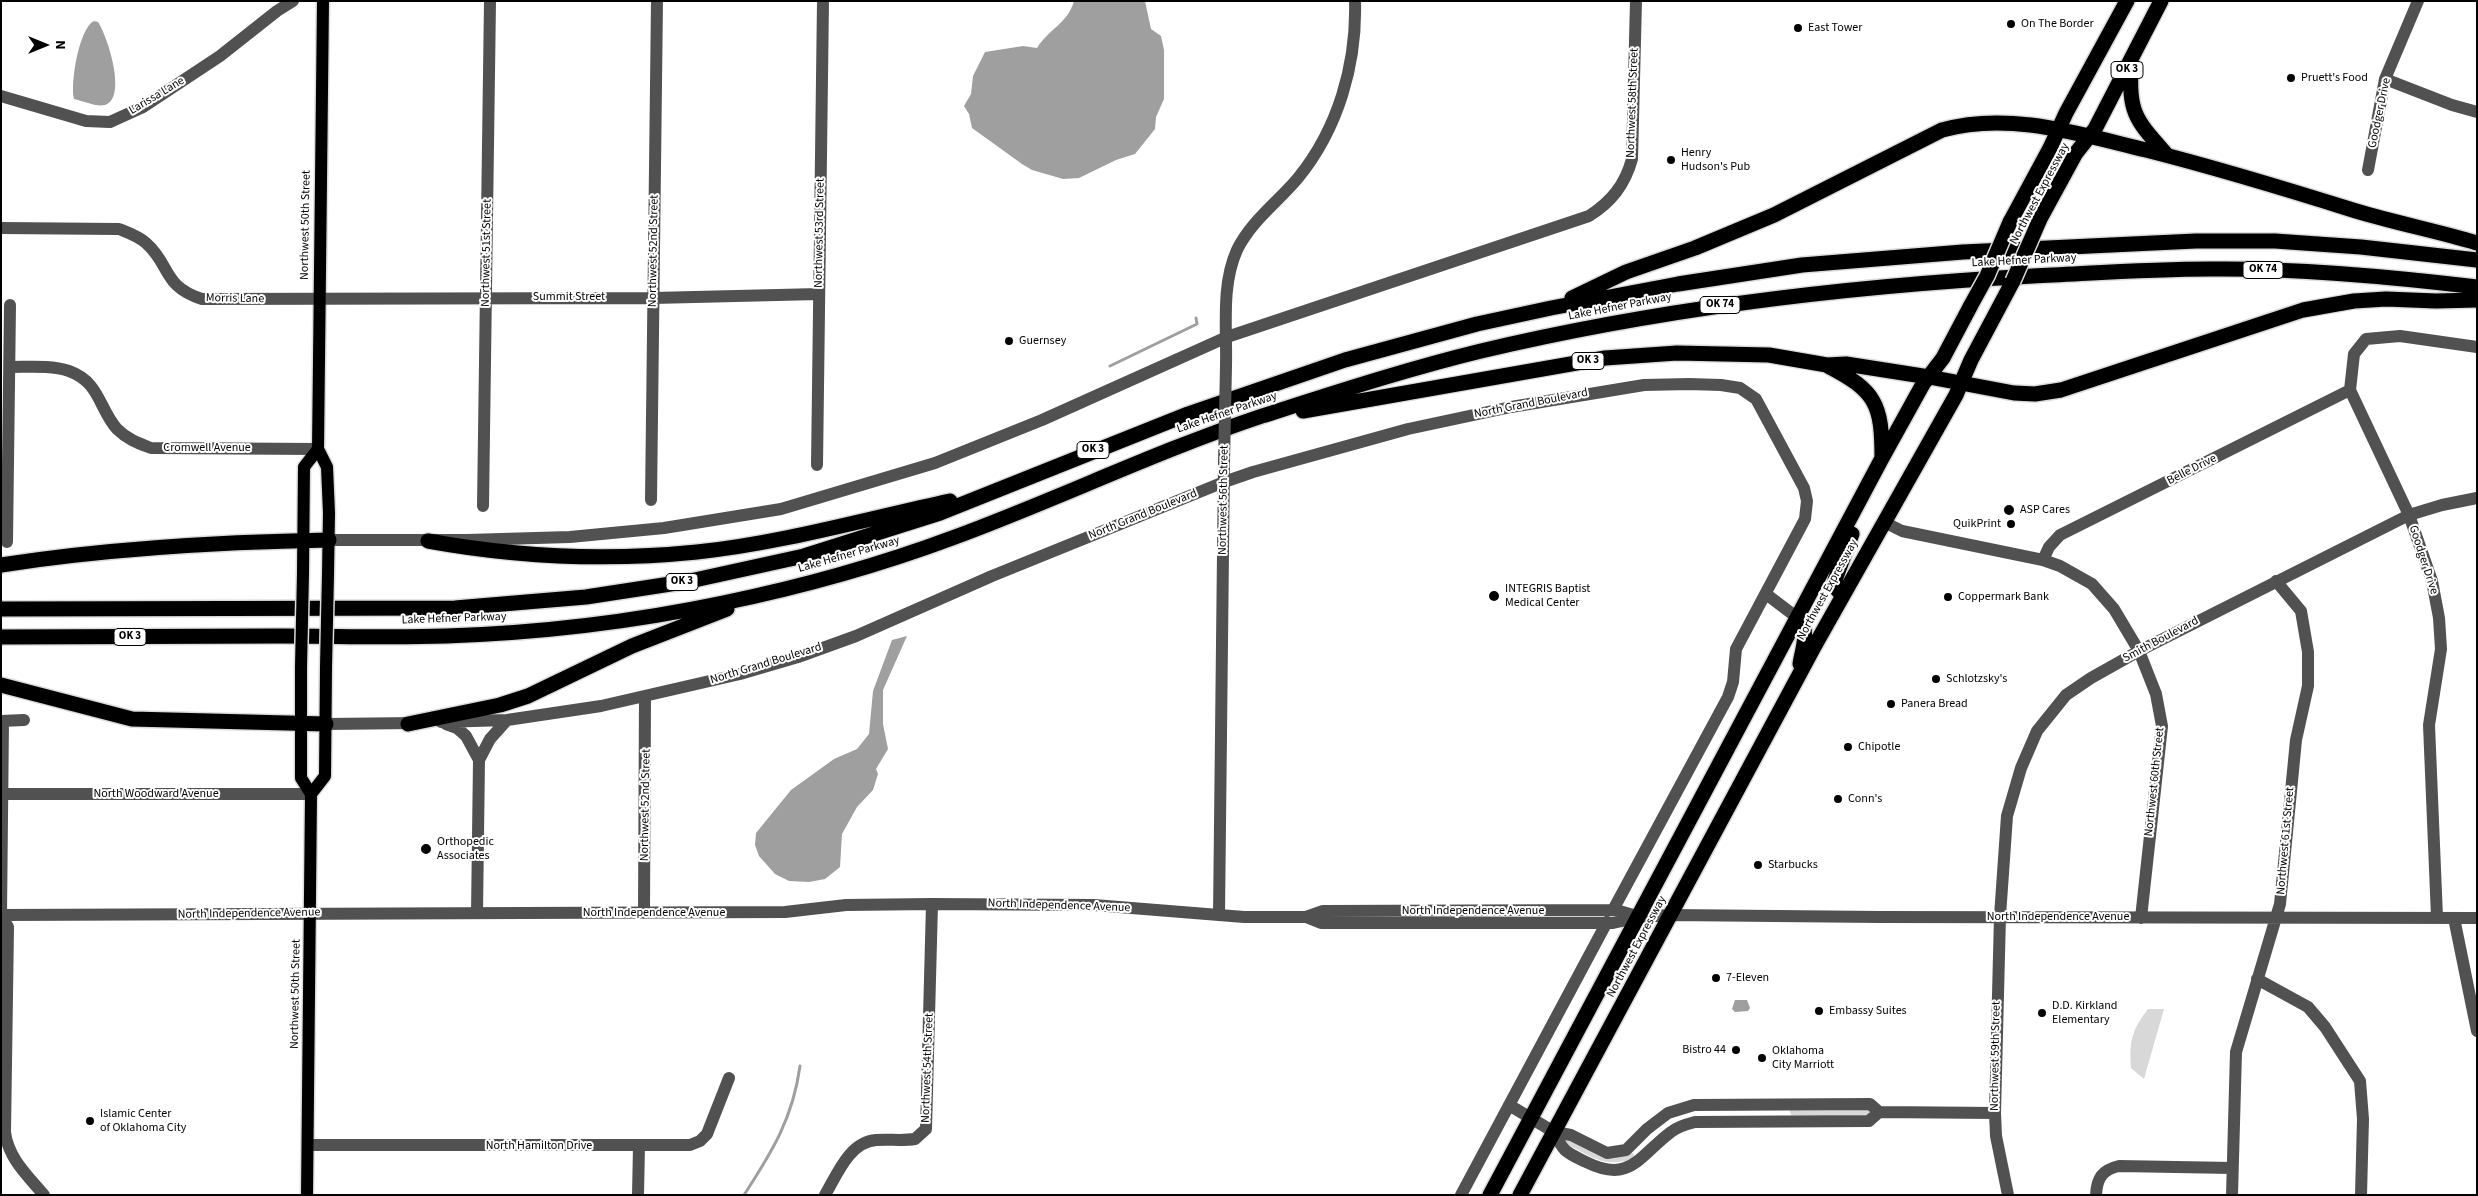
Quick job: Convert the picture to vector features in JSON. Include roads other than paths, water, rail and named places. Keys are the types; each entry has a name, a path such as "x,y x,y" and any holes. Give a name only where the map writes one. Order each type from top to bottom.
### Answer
{"highway":[{"name":"Northwest Expressway","path":"1490,1195 1799,619 1882,460 1929,377 1943,358 1987,276 2010,222 2127,1"},
{"name":"Northwest Expressway","path":"1520,1195 1798,676 1961,382 2001,304 2040,219 2076,153 2089,136 2132,60 2162,1"},
{"path":"2132,60 2130,94 2132,108 2144,132 2166,154"},
{"name":"OK 3","path":"1551,308 1626,272 1695,248 1774,215 1942,130 1966,123 1988,121 2058,130"},
{"path":"2058,130 2166,154 2477,243"},
{"name":"Lake Hefner Parkway","path":"1,608 455,608 586,597 690,581 804,556 922,519 1073,458 1275,383 1414,341 1551,308 1678,284 1802,265 1910,256 2196,241 2276,241 2361,246 2477,260"},
{"name":"Lake Hefner Parkway","path":"1,637 444,636 500,633 636,618 770,593 835,576 953,538 1104,475 1253,419 1419,368 1555,335 1695,309 1848,289 2134,270 2221,268 2339,273 2477,287"},
{"path":"1961,382 2014,393 2036,394 2052,392 2303,310 2354,301 2386,299 2477,300"},
{"name":"OK 3","path":"1253,419 1614,357 1710,352 1769,355 1827,365 1846,364 1961,382"},
{"path":"1827,365 1859,383 1875,404 1882,431 1882,460"},
{"path":"428,541 466,548 597,557 698,552 781,538 1000,489"},
{"path":"1842,595 1835,587 1835,580 1867,490"},
{"path":"1,565 126,549 329,540"},
{"path":"408,724 500,705 528,696 632,646 770,593"},
{"path":"1798,676 1805,634 1804,627 1799,619"},
{"path":"1,685 132,719 326,724"}],"main road":[{"name":"Northwest 50th Street","path":"311,794 325,776 329,540 327,467 318,449 323,1"},
{"name":"Northwest 50th Street","path":"308,1195 311,794 301,778 300,724 304,467 318,449"}],"street":[{"name":"Larissa Lane","path":"1,96 86,121 110,122 143,107 204,67 293,1"},
{"name":"Northwest 51st Street","path":"483,506 490,1"},
{"name":"Northwest 52nd Street","path":"651,500 657,1"},
{"name":"Northwest 53rd Street","path":"818,465 823,1"},
{"name":"Northwest 56th Street","path":"1219,915 1228,284 1237,251 1255,223 1298,178 1324,137 1335,115 1350,63 1355,1"},
{"name":"Northwest 58th Street","path":"1227,337 1589,216 1611,200 1624,182 1632,159 1636,1"},
{"name":"Goodger Drive","path":"2368,170 2385,79 2418,1"},
{"path":"2385,79 2452,105 2477,112"},
{"name":"Morris Lane","path":"1,228 119,229 134,235 148,244 175,284 184,293 202,299 319,299"},
{"name":"Summit Street","path":"319,299 653,298 819,294"},
{"path":"7,542 5,452 11,368 10,305"},
{"path":"2350,390 2354,354 2366,338 2400,336 2477,347"},
{"path":"329,540 428,541 570,536 645,530 781,509 935,463 1042,420 1227,337"},
{"name":"Cromwell Avenue","path":"11,368 52,368 69,371 84,380 98,393 116,428 132,441 150,448 318,449"},
{"name":"North Grand Boulevard","path":"326,724 408,724 506,720 601,706 740,674 856,636 992,576 1253,472 1408,429 1564,398 1644,385 1721,385 1740,388 1756,399 1804,488 1807,502 1802,528 1766,594"},
{"name":"Goodger Drive","path":"2350,390 2409,515 2432,581 2439,618 2441,649 2429,725 2437,917"},
{"name":"Belle Drive","path":"2043,560 2049,547 2060,536 2350,390"},
{"name":"Smith Boulevard","path":"2000,916 2007,816 2021,768 2037,732 2066,695 2139,650 2409,515 2477,498"},
{"name":"Northwest 60th Street","path":"1884,522 1902,531 2043,560 2060,566 2092,584 2114,609 2139,650 2156,694 2162,726 2141,918"},
{"name":"Northwest 61st Street","path":"2232,1195 2236,1052 2274,918 2280,904 2296,740 2308,686 2308,652 2301,611 2276,581"},
{"path":"1613,910 1728,697 1733,682 1736,649 1766,594 1799,619"},
{"name":"Northwest 52nd Street","path":"644,913 645,696"},
{"path":"24,720 2,721 1,915 8,927 6,1139 13,1158 44,1195"},
{"path":"477,913 479,760 490,739 506,720"},
{"path":"440,722 457,728 466,736 479,760"},
{"name":"North Woodward Avenue","path":"2,794 311,794"},
{"name":"North Independence Avenue","path":"1,915 785,912 846,905 932,904 1094,905 1219,915 1306,917 1321,923 1607,922 1671,915 2477,918"},
{"name":"Northwest 54th Street","path":"825,1195 845,1161 860,1145 876,1140 915,1139 926,1129 932,904"},
{"name":"North Independence Avenue","path":"1306,917 1323,911 1613,910 1640,917"},
{"name":"Northwest 59th Street","path":"2000,916 1995,1113 1996,1136 2008,1195"},
{"path":"2454,918 2477,1031"},
{"path":"1461,1195 1607,922"},
{"path":"2258,979 2308,1007 2325,1027 2360,1081 2363,1118 2361,1195"},
{"name":"North Hamilton Drive","path":"308,1145 677,1146 700,1141 710,1128 729,1078"},
{"path":"1509,1105 1554,1132 1571,1135 1607,1153 1626,1150 1636,1139 1668,1113 1686,1107 1731,1104 1870,1104 1879,1112 1995,1113"},
{"path":"1686,1107 1687,1125"},
{"path":"1554,1132 1562,1150 1602,1170 1632,1167 1672,1132 1695,1122 1869,1121 1879,1112"},
{"path":"1636,1139 1648,1154"},
{"path":"638,1195 639,1146"},
{"path":"2096,1195 2096,1183 2100,1176 2104,1171 2119,1166 2232,1168"}],"waterway":[{"path":"1110,366 1197,324 1196,318"},
{"path":"744,1195 764,1164 787,1118 797,1085 800,1066"}],"place":[{"name":"On The Border","path":"2011,24"},
{"name":"East Tower","path":"1798,28"},
{"name":"Pruett's Food","path":"2291,78"},
{"name":"Henry Hudson's Pub","path":"1671,160"},
{"name":"Guernsey","path":"1009,341"},
{"name":"ASP Cares","path":"2009,510"},
{"name":"QuikPrint","path":"2011,524"},
{"name":"INTEGRIS Baptist Medical Center","path":"1494,596"},
{"name":"Coppermark Bank","path":"1948,597"},
{"name":"Schlotzsky's","path":"1936,679"},
{"name":"Panera Bread","path":"1891,704"},
{"name":"Chipotle","path":"1848,747"},
{"name":"Conn's","path":"1838,799"},
{"name":"Orthopedic Associates","path":"426,849"},
{"name":"Starbucks","path":"1758,865"},
{"name":"7-Eleven","path":"1716,978"},
{"name":"Embassy Suites","path":"1819,1011"},
{"name":"D.D. Kirkland Elementary","path":"2042,1013"},
{"name":"Bistro 44","path":"1736,1050"},
{"name":"Oklahoma City Marriott","path":"1762,1058"},
{"name":"Islamic Center of Oklahoma City","path":"90,1121"}]}
